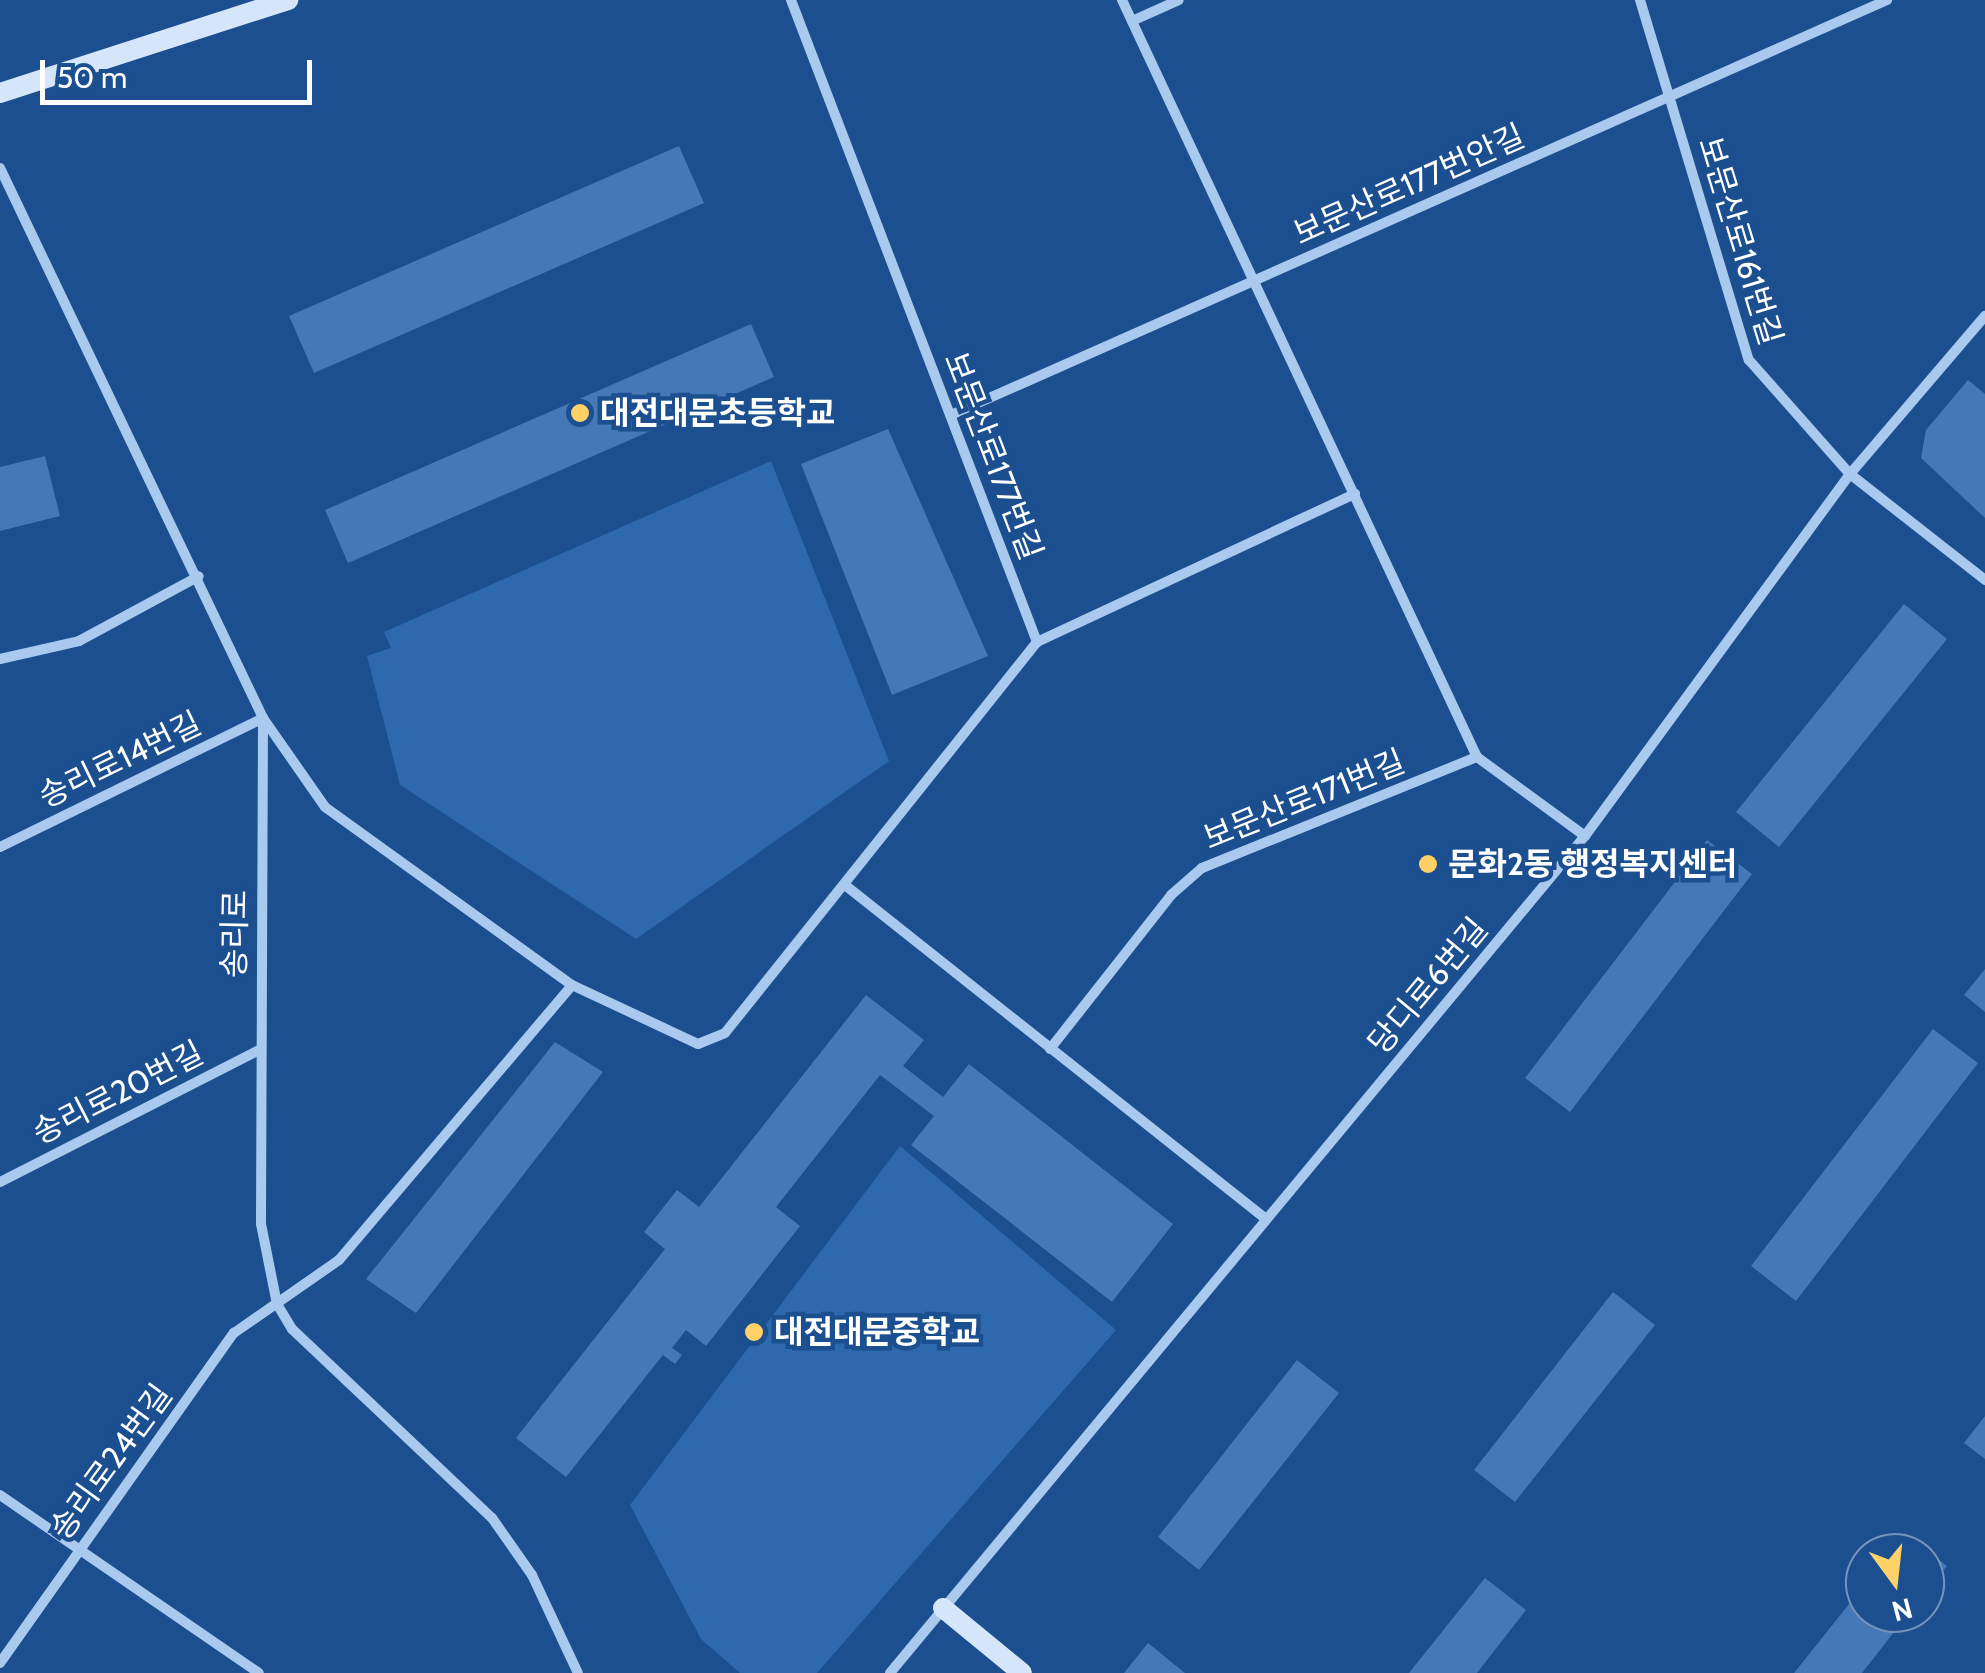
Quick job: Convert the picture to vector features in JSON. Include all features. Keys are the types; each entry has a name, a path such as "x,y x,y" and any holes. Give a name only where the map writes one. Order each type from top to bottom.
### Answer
{"main road":[{"path":"0,92 288,0"},
{"path":"943,1608 1022,1673"}],"street":[{"name":"보문산로177번길","path":"791,0 1037,642"},
{"path":"1122,0 1477,756 1585,836"},
{"path":"1132,20 1179,0"},
{"name":"보문산로161번길","path":"1640,0 1749,360 1850,474 1985,580"},
{"name":"보문산로177번안길","path":"951,415 1886,0"},
{"name":"송리로","path":"0,168 199,576 263,718 261,1224 278,1304 292,1329 492,1518 532,1575 578,1673"},
{"name":"당디로6번길","path":"890,1673 1585,836 1850,474 1985,316"},
{"path":"263,718 325,807 572,985 698,1044 726,1033 1037,642 1355,494"},
{"path":"0,659 79,641 199,576"},
{"name":"송리로14번길","path":"0,848 263,718"},
{"name":"보문산로171번길","path":"1050,1049 1171,895 1202,868 1477,756"},
{"path":"845,884 1266,1219"},
{"path":"278,1304 340,1260 572,985"},
{"name":"송리로20번길","path":"0,1182 259,1050"},
{"name":"송리로24번길","path":"0,1663 234,1334 278,1304"},
{"path":"0,1495 259,1673"}],"shaded area":[{"path":"771,461 889,761 636,939 400,785 367,656 391,648 384,632"},
{"path":"900,1146 1116,1330 817,1673 740,1673 701,1639 630,1505"}],"building":[{"path":"679,146 704,203 314,373 289,316"},
{"path":"751,324 774,377 348,563 325,510"},
{"path":"1968,380 1985,394 1985,518 1921,458 1926,430"},
{"path":"888,429 988,656 892,695 801,464"},
{"path":"45,456 60,516 0,531 0,467"},
{"path":"1904,604 1947,639 1779,847 1736,812"},
{"path":"1707,840 1752,874 1570,1112 1525,1078"},
{"path":"1985,969 1985,1012 1964,995"},
{"path":"866,995 924,1040 903,1066 943,1097 969,1064 1173,1224 1112,1302 911,1145 934,1116 880,1075 776,1207 800,1226 706,1346 686,1330 672,1348 682,1355 675,1364 663,1355 566,1477 516,1438 665,1249 644,1232 677,1190 699,1207"},
{"path":"1933,1029 1978,1063 1796,1301 1751,1266"},
{"path":"555,1042 603,1072 416,1313 366,1279"},
{"path":"1613,1292 1655,1325 1515,1502 1474,1470"},
{"path":"1297,1360 1339,1393 1199,1570 1158,1537"},
{"path":"1985,1416 1985,1459 1964,1443"},
{"path":"1485,1578 1526,1610 1477,1673 1409,1673"},
{"path":"1845,1609 1845,1633 1893,1633 1862,1673 1794,1673"},
{"path":"1148,1643 1185,1673 1124,1673"}],"place":[{"name":"대전대문초등학교","path":"580,413"},
{"name":"문화2동 행정복지센터","path":"1428,864"},
{"name":"대전대문중학교","path":"754,1332"}]}
